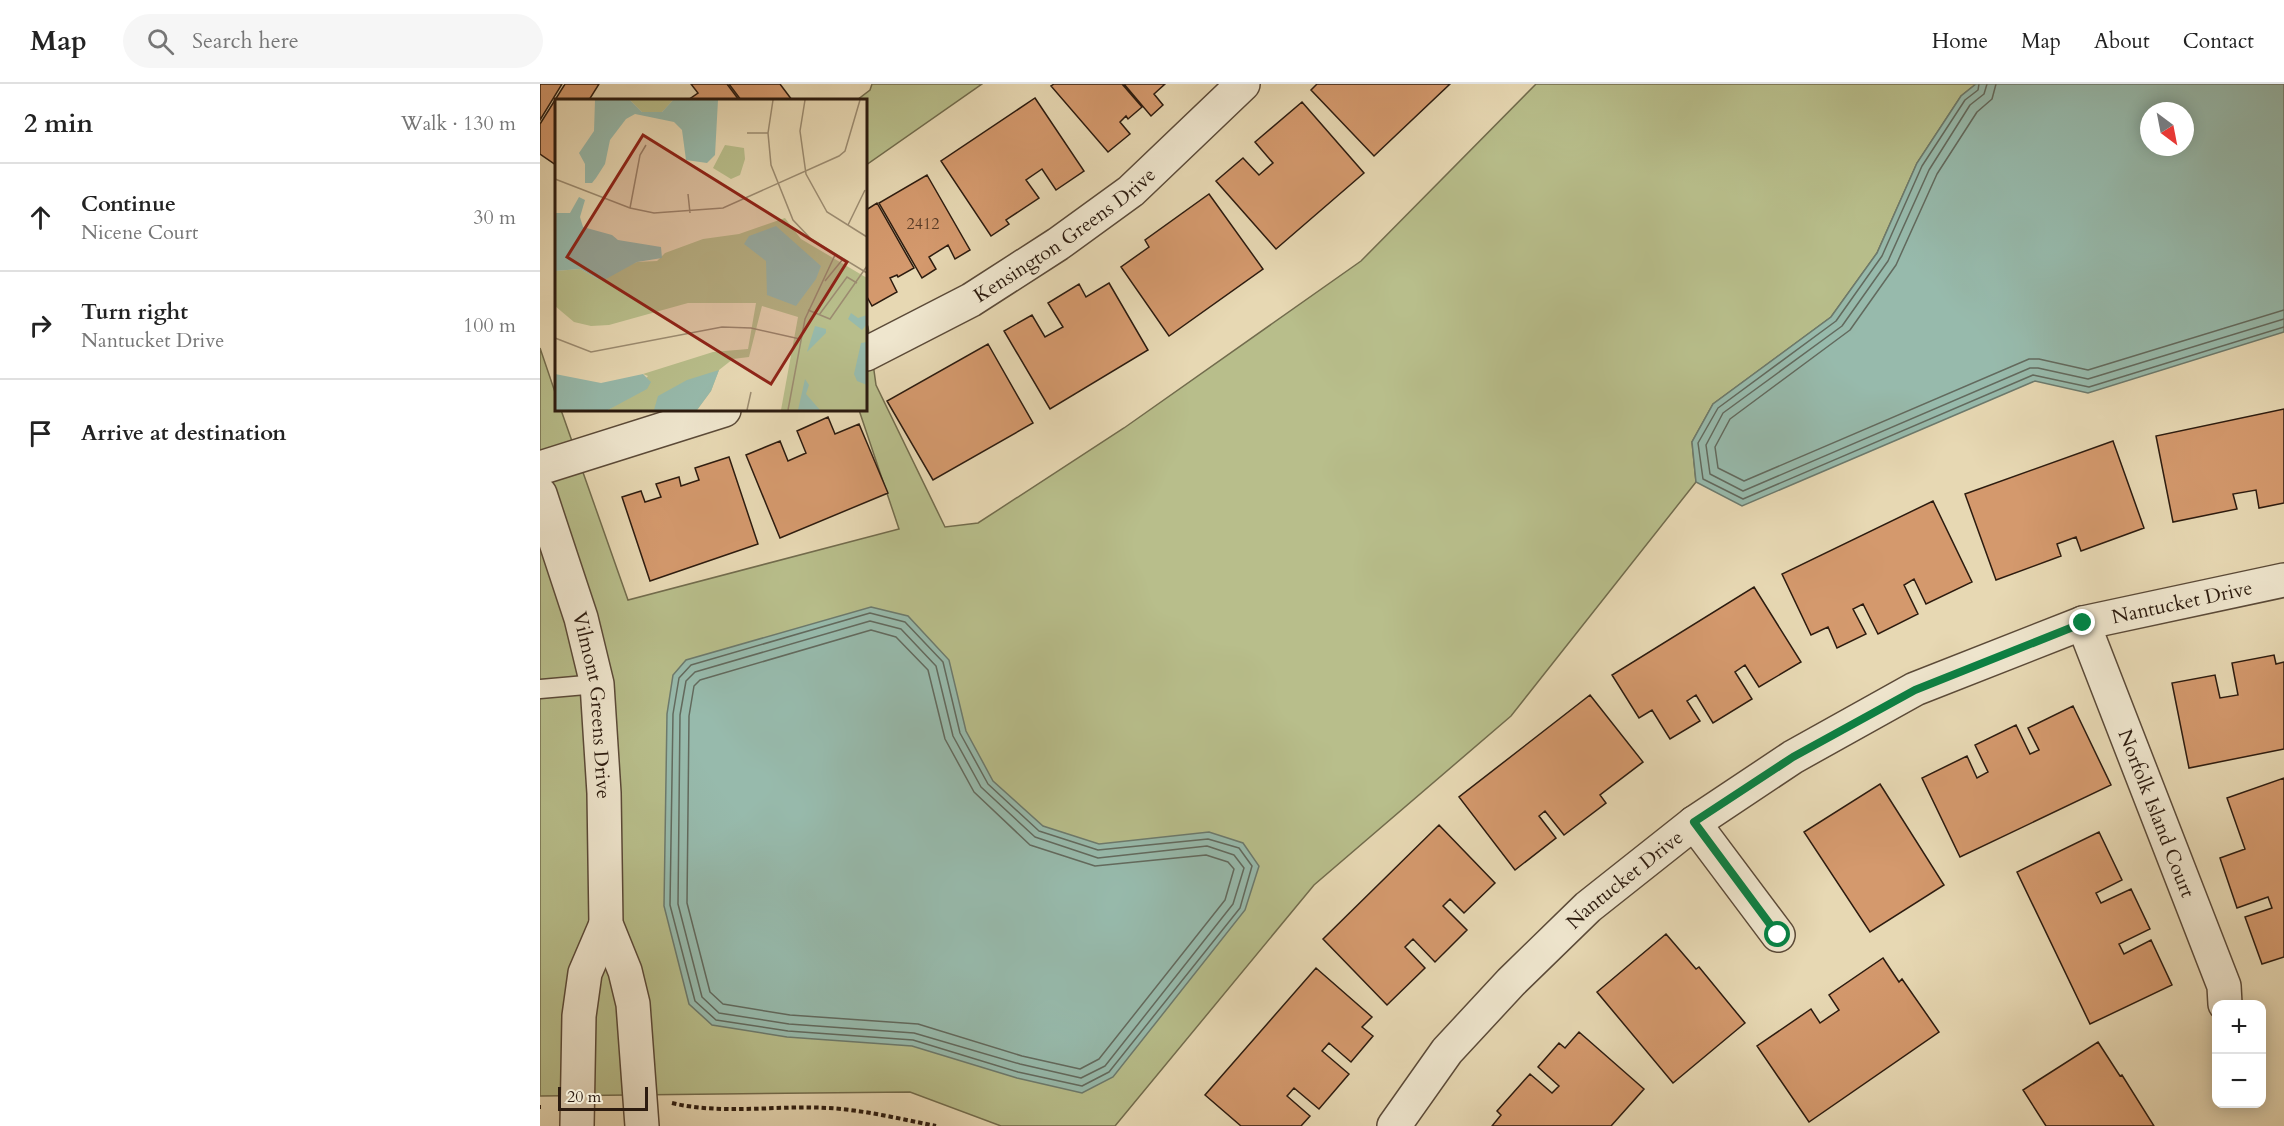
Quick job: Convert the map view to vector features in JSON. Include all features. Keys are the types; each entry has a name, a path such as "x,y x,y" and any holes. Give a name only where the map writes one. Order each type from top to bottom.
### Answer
{"street":[{"name":"Kensington Greens Drive","path":"867,353 971,300 1058,244 1131,191 1243,84"},
{"path":"540,468 721,411"},
{"name":"Vilmont Greens Drive","path":"540,494 581,618 597,684 604,792 606,924 625,971 633,1004 642,1126"},
{"name":"Nantucket Drive","path":"1394,1126 1447,1051 1511,982 1588,907 1694,822 1793,757 1915,690 2083,623 2284,580"},
{"name":"Norfolk Island Court","path":"2083,623 2224,986 2225,1000"},
{"path":"1694,822 1778,935"},
{"name":"Vilmont Greens Drive","path":"577,1126 579,1016 585,973 606,924"}],"lane":[{"path":"540,689 597,684"}],"path":[{"path":"672,1103 695,1109 829,1108 873,1113 936,1126"}],"green space":[{"path":"872,84 982,84 867,164 867,99 858,99 870,90"},
{"path":"1536,84 1976,84 1961,96 1917,163 1877,253 1831,317 1713,404 1692,442 1696,482 1511,716 1314,885 1115,1126 1001,1126 910,1092 540,1096 540,348 555,392 555,411 561,411 628,600 899,529 859,411 867,411 867,324 876,385 945,527 978,523 1124,428 1361,261"}],"water":[{"path":"1976,84 2284,84 2284,332 2088,393 2035,381 1742,506 1696,482 1692,442 1713,404 1831,317 1877,253 1917,163 1961,96"},
{"path":"871,607 908,616 949,660 966,731 993,781 1043,826 1099,844 1209,832 1243,843 1259,866 1245,910 1113,1077 1082,1093 1017,1078 912,1046 787,1037 712,1025 689,1004 664,906 667,714 673,675 686,660"}],"building":[{"path":"540,84 562,84 540,120"},
{"path":"565,84 599,84 590,99 556,99"},
{"path":"691,84 727,84 738,99 689,99 698,93"},
{"path":"729,84 780,84 791,99 740,99"},
{"path":"1054,84 1122,84 1142,107 1128,119 1126,116 1120,122 1130,134 1108,152 1051,86"},
{"path":"1124,84 1165,84 1154,94 1163,105 1151,116"},
{"path":"1317,84 1450,84 1374,156 1311,90"},
{"path":"1035,98 1084,171 1056,190 1042,169 1026,180 1039,198 1006,220 1009,224 991,236 941,161"},
{"path":"555,100 555,164 540,154 540,124"},
{"path":"1302,102 1364,173 1276,249 1216,181 1243,158 1259,175 1273,163 1255,142"},
{"path":"927,175 970,250 955,259 948,245 929,257 936,269 922,278 879,203"},
{"path":"1209,194 1263,269 1169,336 1121,267 1149,247 1145,240"},
{"path":"877,203 914,268 898,277 897,275 890,278 897,292 872,306 867,297 867,209"},
{"path":"1109,283 1148,350 1050,409 1004,331 1032,315 1045,337 1063,327 1048,303 1079,284 1086,297"},
{"path":"988,344 1033,423 933,480 887,401"},
{"path":"2284,409 2284,503 2259,508 2256,490 2233,494 2237,509 2173,522 2156,436"},
{"path":"828,417 835,434 859,424 888,493 780,538 746,455 780,441 788,461 806,453 797,431"},
{"path":"2113,441 2144,528 2081,551 2076,537 2057,544 2061,556 1996,580 1965,494"},
{"path":"729,457 758,544 650,581 622,497 641,491 645,502 661,497 656,484 679,477 681,486 699,480 695,468"},
{"path":"1933,501 1972,582 1926,604 1914,579 1904,585 1918,614 1878,634 1863,604 1853,609 1866,634 1837,648 1828,627 1811,635 1782,574"},
{"path":"1754,587 1801,662 1759,687 1745,665 1735,672 1752,699 1713,723 1696,695 1687,701 1700,721 1670,739 1652,710 1639,718 1612,675"},
{"path":"2274,655 2276,664 2284,662 2284,749 2189,768 2172,683 2215,675 2220,698 2238,695 2232,663"},
{"path":"1590,695 1643,762 1600,795 1606,803 1564,835 1545,811 1539,816 1556,838 1515,870 1459,797"},
{"path":"2073,706 2111,785 1960,857 1922,778 1967,756 1977,778 1988,772 1975,745 2016,725 2030,754 2039,750 2028,728"},
{"path":"2284,778 2284,957 2262,964 2245,917 2272,908 2268,897 2237,908 2220,858 2245,849 2227,798"},
{"path":"1880,784 1944,885 1870,932 1804,832"},
{"path":"1439,825 1495,883 1464,913 1450,899 1443,906 1467,930 1435,962 1413,939 1405,947 1425,968 1387,1005 1323,939"},
{"path":"2099,832 2122,880 2096,893 2101,903 2131,889 2150,929 2119,944 2124,954 2151,940 2172,985 2090,1024 2017,872"},
{"path":"1666,934 1696,969 1699,967 1745,1023 1673,1083 1597,992"},
{"path":"1883,958 1899,982 1902,979 1939,1032 1809,1122 1757,1046 1811,1009 1820,1023 1839,1010 1829,995"},
{"path":"1316,968 1372,1017 1362,1027 1373,1036 1351,1062 1329,1043 1322,1051 1349,1074 1319,1109 1294,1088 1287,1096 1310,1116 1301,1126 1241,1126 1205,1095"},
{"path":"1579,1032 1644,1089 1611,1126 1492,1126 1501,1115 1497,1111 1530,1074 1552,1093 1559,1086 1538,1067 1559,1043 1565,1048"},
{"path":"2098,1042 2154,1126 2046,1126 2023,1090"}],"route":[{"path":"1778,935 1694,822 1793,757 1915,690 2083,623"}]}
